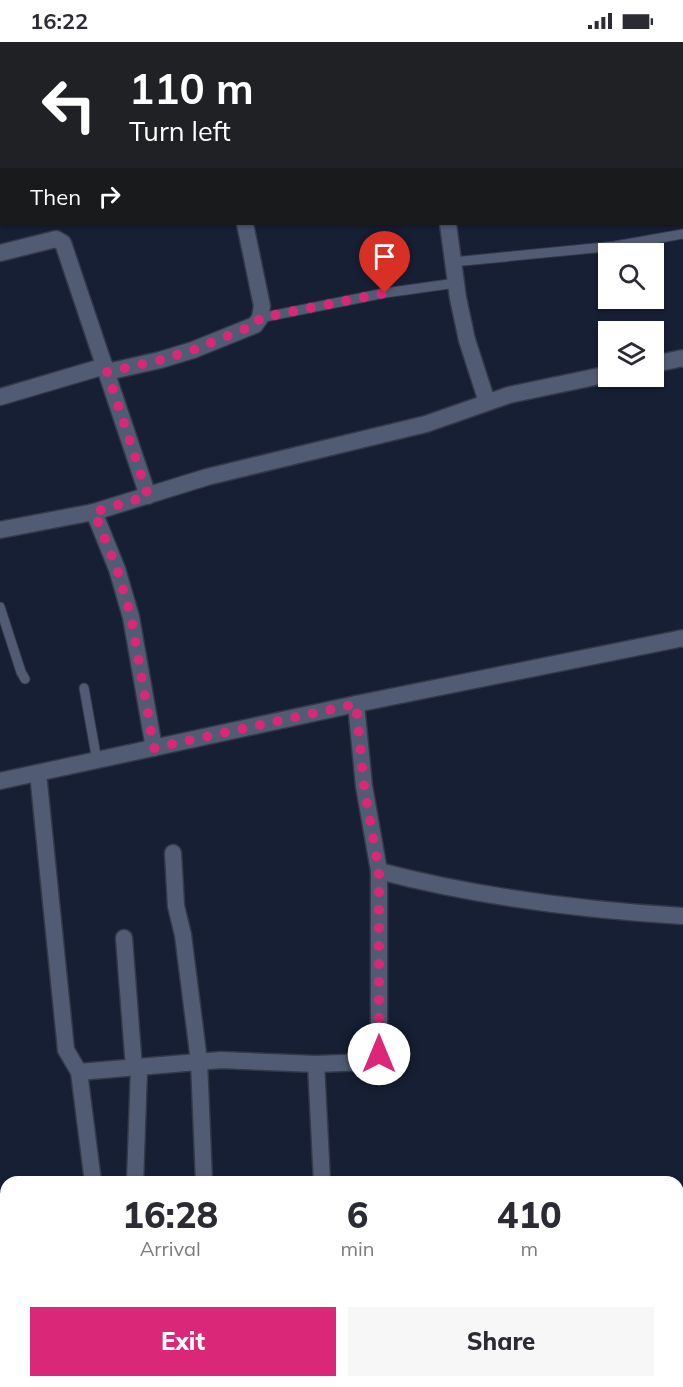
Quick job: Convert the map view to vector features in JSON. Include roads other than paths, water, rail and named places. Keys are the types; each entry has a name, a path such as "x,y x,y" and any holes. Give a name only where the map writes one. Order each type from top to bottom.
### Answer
{"street":[{"path":"0,397 106,369 160,360 193,350 255,325 260,318 262,306 245,225"},
{"path":"448,225 466,340 487,402"},
{"path":"0,253 60,240 148,496"},
{"path":"664,362 683,358"},
{"path":"0,530 94,512 207,477 426,424 509,395 598,376"},
{"path":"94,512 117,569 131,617 154,748"},
{"path":"0,781 356,704 683,638"},
{"path":"79,1072 199,1061 316,1064 369,1062 379,1054 379,871 364,786 356,704"},
{"path":"38,773 66,1050 79,1072 92,1176"},
{"path":"173,853 176,906 183,935 199,1061 204,1176"},
{"path":"379,871 435,886 483,894 627,913 683,916"},
{"path":"124,938 137,1068 135,1176"},
{"path":"316,1064 322,1176"}],"lane":[{"path":"453,262 615,246 683,234"},
{"path":"260,318 385,293 456,283"},
{"path":"0,607 21,672 26,679"},
{"path":"84,688 97,761"}]}
